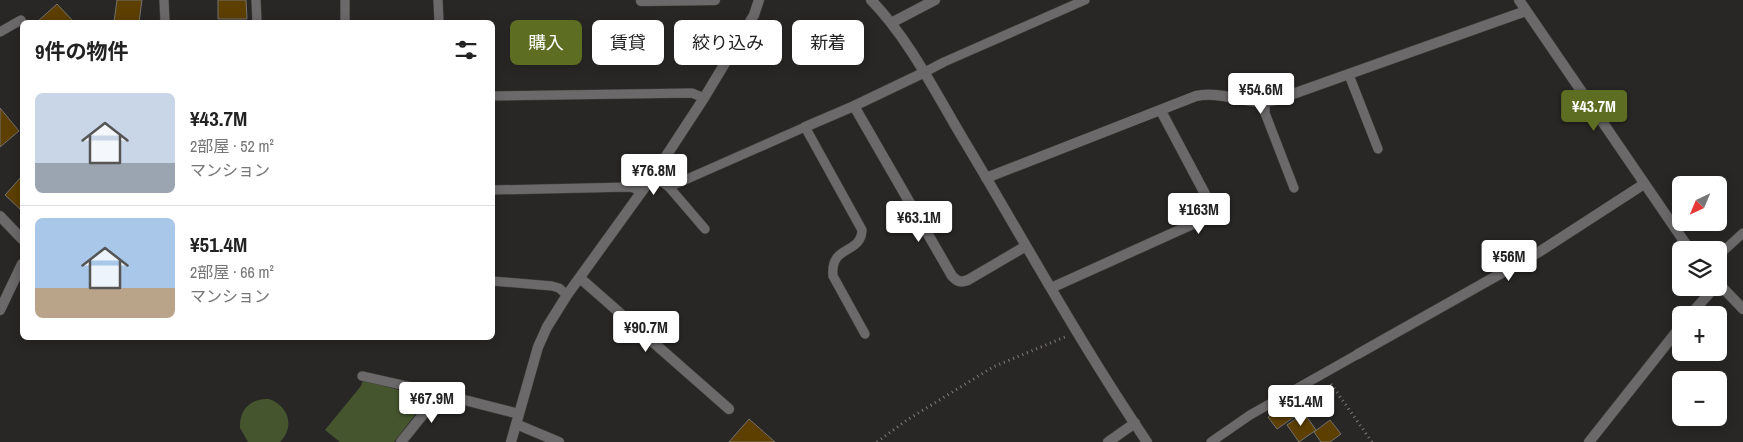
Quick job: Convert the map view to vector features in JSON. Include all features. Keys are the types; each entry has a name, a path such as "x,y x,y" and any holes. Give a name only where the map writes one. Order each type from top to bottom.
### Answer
{"street":[{"path":"641,1 715,0"},
{"path":"871,0 891,23 923,73 1077,332 1147,442"},
{"path":"891,23 903,15 935,0"},
{"path":"1519,0 1684,241"},
{"path":"511,442 543,336 552,316 642,192 704,98 754,15 755,1"},
{"path":"986,178 1206,94 1265,103 1526,12"},
{"path":"805,127 923,73"},
{"path":"854,106 952,276 957,281 968,280 1026,246"},
{"path":"1052,288 1204,219 1210,214 1212,207 1161,111"},
{"path":"1358,354 1539,252 1644,184"},
{"path":"0,216 20,237"},
{"path":"0,310 20,268"},
{"path":"580,278 729,409"},
{"path":"1727,292 1743,309"},
{"path":"1698,306 1707,296"},
{"path":"1589,442 1672,337"},
{"path":"401,442 425,412 432,399 433,392 518,419 559,442"},
{"path":"1108,442 1135,423"}],"lane":[{"path":"164,0 165,20"},
{"path":"256,0 257,20"},
{"path":"345,0 345,20"},
{"path":"438,0 439,20"},
{"path":"923,73 1085,0"},
{"path":"0,32 20,21"},
{"path":"1349,74 1378,149"},
{"path":"495,96 692,93 704,98"},
{"path":"1265,103 1265,113 1294,188"},
{"path":"668,187 805,127 862,230 862,236 857,243 834,259 832,267 833,276 865,334"},
{"path":"653,176 668,187 705,229"},
{"path":"495,190 631,187 642,192"},
{"path":"1727,248 1743,233"},
{"path":"495,281 552,286 559,288 567,295"},
{"path":"1211,442 1250,415 1358,354"},
{"path":"362,376 433,392"}],"path":[{"path":"877,442 907,420 993,367 1077,332"},
{"path":"1323,374 1372,442"}],"green space":[{"path":"363,380 413,394 417,412 394,442 340,442 325,430 361,386"},
{"path":"269,399 281,407 288,418 285,436 280,442 248,442 240,428 240,421 244,410 257,400"}],"building":[{"path":"117,0 142,0 139,20 114,20"},
{"path":"218,0 246,0 247,19 218,19"},
{"path":"57,4 72,20 39,20"},
{"path":"0,108 19,131 0,147"},
{"path":"20,178 20,209 5,195"},
{"path":"1285,404 1294,417 1277,429 1268,417"},
{"path":"1304,413 1316,430 1299,442 1287,425"},
{"path":"749,419 775,442 729,442"},
{"path":"1330,420 1341,434 1330,442 1321,442 1314,432"}]}
